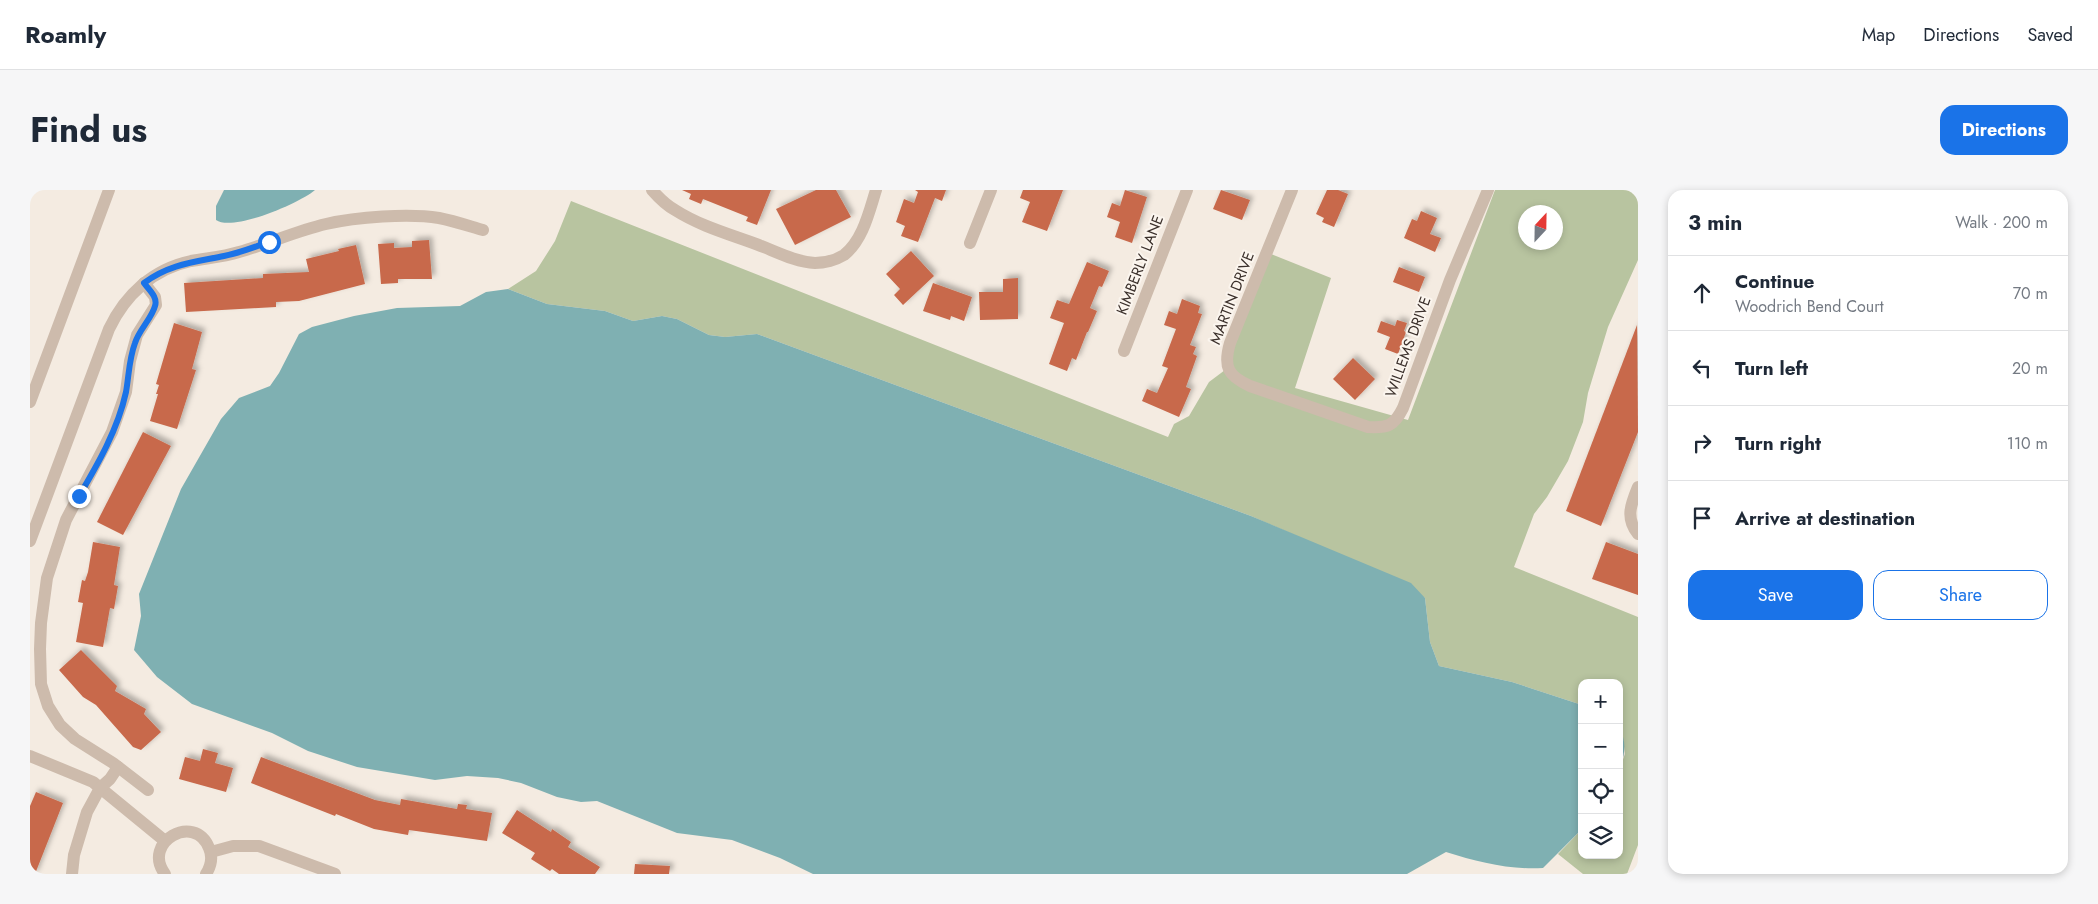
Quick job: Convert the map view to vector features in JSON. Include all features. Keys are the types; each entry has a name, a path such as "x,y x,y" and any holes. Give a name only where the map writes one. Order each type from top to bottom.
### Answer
{"street":[{"path":"30,402 109,190"},
{"path":"652,190 663,202 688,218 786,256 815,263 830,262 844,255 854,245 862,230 876,190"},
{"path":"970,243 991,190"},
{"name":"KIMBERLY LANE","path":"1124,351 1187,190"},
{"name":"MARTIN DRIVE","path":"1292,190 1230,343 1227,355 1228,370 1237,380 1302,404"},
{"name":"WILLEMS DRIVE","path":"1302,404 1368,428 1384,428 1397,420 1450,280 1488,190"},
{"path":"30,541 109,329 126,300 144,283 179,264 224,256 310,228 340,222 394,217 423,217 438,218 483,230"},
{"path":"144,283 155,297 155,308 137,335 130,361 126,392 112,432 66,520 48,578 40,636 42,684 48,706 60,725 67,733 118,767 148,790"},
{"path":"1638,486 1630,505 1630,518 1633,528 1638,534"},
{"path":"30,756 68,770 100,788 165,841"},
{"path":"72,874 74,855 82,828 100,788 110,779 118,767"},
{"path":"165,874 159,863 159,855 165,841 179,832 196,834 208,845 211,852 211,861 206,874"},
{"path":"211,852 233,846 259,846 335,874"}],"green space":[{"path":"1495,190 1638,190 1638,260 1608,327 1588,393 1583,422 1568,461 1547,497 1534,514 1514,567 1638,617 1638,845 1627,874 1583,874 1558,854 1578,833 1578,859 1623,859 1623,759 1625,754 1623,739 1623,679 1578,679 1578,704 1512,682 1439,666 1430,642 1425,598 1315,544 1251,516 757,334 725,337 709,335 677,319 662,316 633,321 605,311 547,304 508,289 536,271 555,241 571,201 1168,437 1174,424 1189,416 1209,382 1225,370 1271,254 1331,278 1295,388 1408,420"}],"water":[{"path":"224,190 315,190 296,202 266,214 251,219 225,223 216,220 216,206"},
{"path":"508,289 547,304 605,311 633,321 662,316 677,319 709,335 725,337 757,334 1251,516 1411,583 1425,598 1430,642 1439,666 1512,682 1578,704 1578,833 1543,868 1518,868 1470,859 1446,852 1407,874 813,874 780,858 732,840 677,833 597,801 581,802 557,797 521,783 498,778 467,776 435,780 357,767 308,751 272,733 192,704 157,677 134,650 141,616 139,594 181,489 221,419 239,398 270,386 279,373 299,334 312,327 354,316 397,308 460,306 486,292"},
{"path":"1623,736 1624,739 1623,758"}],"building":[{"path":"682,190 771,190 757,225 746,221 748,217 703,199 701,204 689,199 691,194"},
{"path":"816,190 836,190 851,217 795,245 776,209"},
{"path":"915,190 946,190 942,201 935,198 918,242 901,236 905,226 896,222 904,199 914,203 918,192"},
{"path":"1023,190 1063,190 1047,231 1022,222 1030,202 1020,198"},
{"path":"1125,190 1147,197 1132,243 1115,237 1120,222 1107,217 1112,203 1120,206"},
{"path":"1221,190 1250,200 1242,220 1213,209"},
{"path":"1327,190 1338,190 1348,194 1334,227 1322,222 1324,218 1316,214"},
{"path":"1421,211 1437,218 1430,234 1441,238 1435,252 1404,238 1412,219 1417,221"},
{"path":"429,240 432,279 398,279 398,283 381,284 378,244 394,243 394,248 412,247 412,241"},
{"path":"356,245 365,284 299,301 276,302 276,307 186,312 184,283 263,278 263,274 309,272 306,259"},
{"path":"911,251 934,276 903,305 894,295 900,289 886,274"},
{"path":"1087,262 1109,271 1102,287 1099,286 1090,308 1097,311 1076,360 1072,358 1067,371 1049,364 1064,323 1050,318 1057,300 1069,304"},
{"path":"1399,267 1425,277 1419,292 1393,282"},
{"path":"1018,278 1018,319 980,320 979,292 1003,292 1003,279"},
{"path":"933,283 972,297 964,321 951,316 950,320 923,311"},
{"path":"1182,299 1200,306 1198,313 1202,314 1190,345 1196,347 1193,354 1197,356 1186,387 1191,389 1179,417 1142,401 1147,389 1157,393 1168,368 1162,366 1176,329 1164,325 1169,311 1177,314"},
{"path":"1397,320 1407,323 1404,331 1406,332 1398,354 1385,349 1390,337 1377,332 1381,321 1395,326"},
{"path":"174,323 202,332 192,369 196,370 177,429 150,421 158,394 156,394 159,385 156,384"},
{"path":"1637,325 1638,432 1601,526 1566,511"},
{"path":"1353,358 1375,379 1355,400 1333,379"},
{"path":"143,432 171,446 123,535 97,522"},
{"path":"93,542 120,547 114,585 118,586 114,609 110,608 103,647 76,642 83,603 78,602 82,580 85,581 88,572"},
{"path":"1606,542 1638,554 1638,595 1592,579"},
{"path":"81,650 117,686 115,691 146,709 144,714 161,732 141,750 133,747 96,705 83,697 59,670"},
{"path":"203,749 218,753 215,763 233,768 226,792 179,779 185,757 200,761"},
{"path":"261,757 375,800 400,805 401,799 457,809 458,804 467,805 466,809 492,813 487,841 409,830 408,835 374,829 336,814 335,816 251,783"},
{"path":"36,792 63,803 35,874 30,874 30,806"},
{"path":"517,810 551,832 552,829 571,842 568,847 600,867 595,874 559,874 552,869 550,871 531,859 535,853 502,833"},
{"path":"635,864 670,866 669,874 634,874"}],"route":[{"path":"79,496 105,449 123,402 130,361 137,335 155,308 155,297 144,283 179,264 241,252 269,242"}]}
